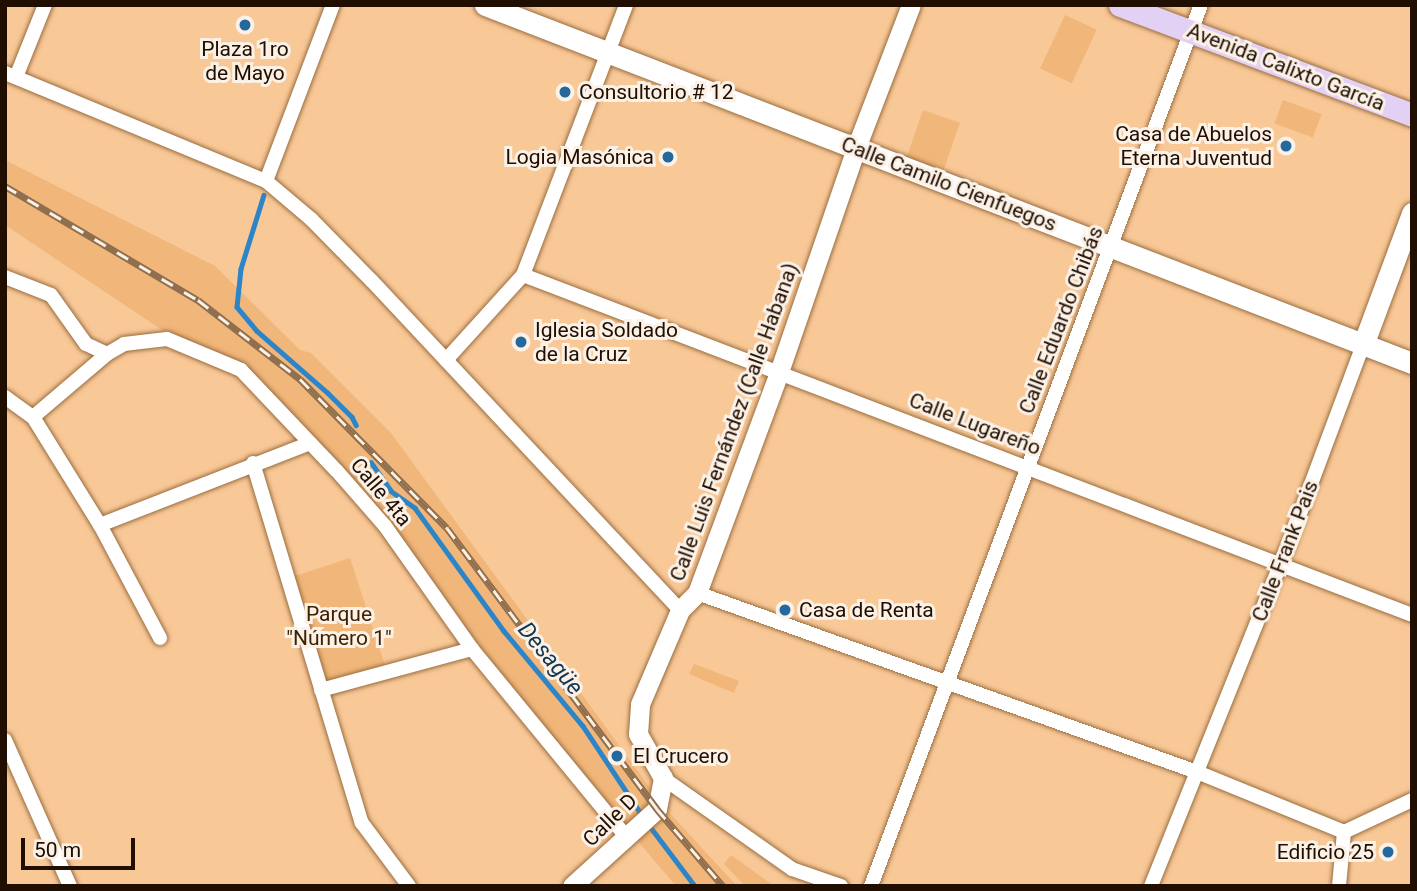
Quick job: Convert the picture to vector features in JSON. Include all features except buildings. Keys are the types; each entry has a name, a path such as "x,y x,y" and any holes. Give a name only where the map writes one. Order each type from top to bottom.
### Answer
{"main road":[{"name":"Calle Camilo Cienfuegos","path":"485,5 1412,363"},
{"name":"Avenida Calixto García","path":"1121,5 1412,115"},
{"name":"Calle Frank Pais","path":"1363,345 1412,213"}],"street":[{"path":"45,5 11,75 266,181 311,219 680,610"},
{"path":"266,181 333,5"},
{"path":"446,360 523,275 626,5"},
{"name":"Calle Luis Fernández (Calle Habana)","path":"663,778 638,734 640,704 680,610 697,593 779,372 856,148 911,5"},
{"name":"Calle Eduardo Chibás","path":"871,886 1201,5"},
{"name":"Calle Lugareño","path":"523,275 1412,615"},
{"path":"5,277 51,295 86,344 107,354"},
{"name":"Calle 4ta","path":"33,417 107,354 124,344 167,339 241,370 384,526 472,649 631,834"},
{"name":"Calle Frank Pais","path":"1151,886 1281,564 1363,345"},
{"path":"5,397 33,417 100,525 160,638"},
{"path":"100,525 253,463 310,443"},
{"path":"253,463 362,823 409,886"},
{"path":"697,593 1197,772 1344,832 1412,800"},
{"path":"321,690 472,649"},
{"path":"5,740 70,886"},
{"path":"663,778 792,869 841,886"},
{"name":"Calle D","path":"572,886 657,809 663,778"},
{"path":"1339,886 1344,832"}],"green space":[{"path":"1065,15 1097,30 1072,83 1040,68"},
{"path":"1283,100 1322,114 1313,138 1274,123"},
{"path":"923,110 960,123 941,178 904,165"},
{"path":"5,160 215,266 300,350 311,353 391,433 664,807 737,886 676,886 472,646 394,529 241,367 174,338 5,225"},
{"name":"Parque \"Número 1\"","path":"350,558 385,666 326,686 291,577"},
{"path":"694,664 739,681 734,693 689,674"},
{"path":"731,855 774,886 745,886 724,864"}],"waterway":[{"name":"Desagüe","path":"264,195 241,269 237,307 257,331 328,393 352,417 356,425"},
{"name":"Desagüe","path":"371,462 391,491 415,508 504,631 583,726 642,815"},
{"name":"Desagüe","path":"649,825 695,886"}],"railway":[{"path":"5,186 198,300 300,379 447,528 657,809 723,886"}],"place":[{"name":"Plaza 1ro de Mayo","path":"245,25"},
{"name":"Consultorio # 12","path":"565,92"},
{"name":"Casa de Abuelos Eterna Juventud","path":"1286,146"},
{"name":"Logia Masónica","path":"668,157"},
{"name":"Iglesia Soldado de la Cruz","path":"521,342"},
{"name":"Casa de Renta","path":"785,610"},
{"name":"El Crucero","path":"617,756"},
{"name":"Edificio 25","path":"1388,852"}]}
